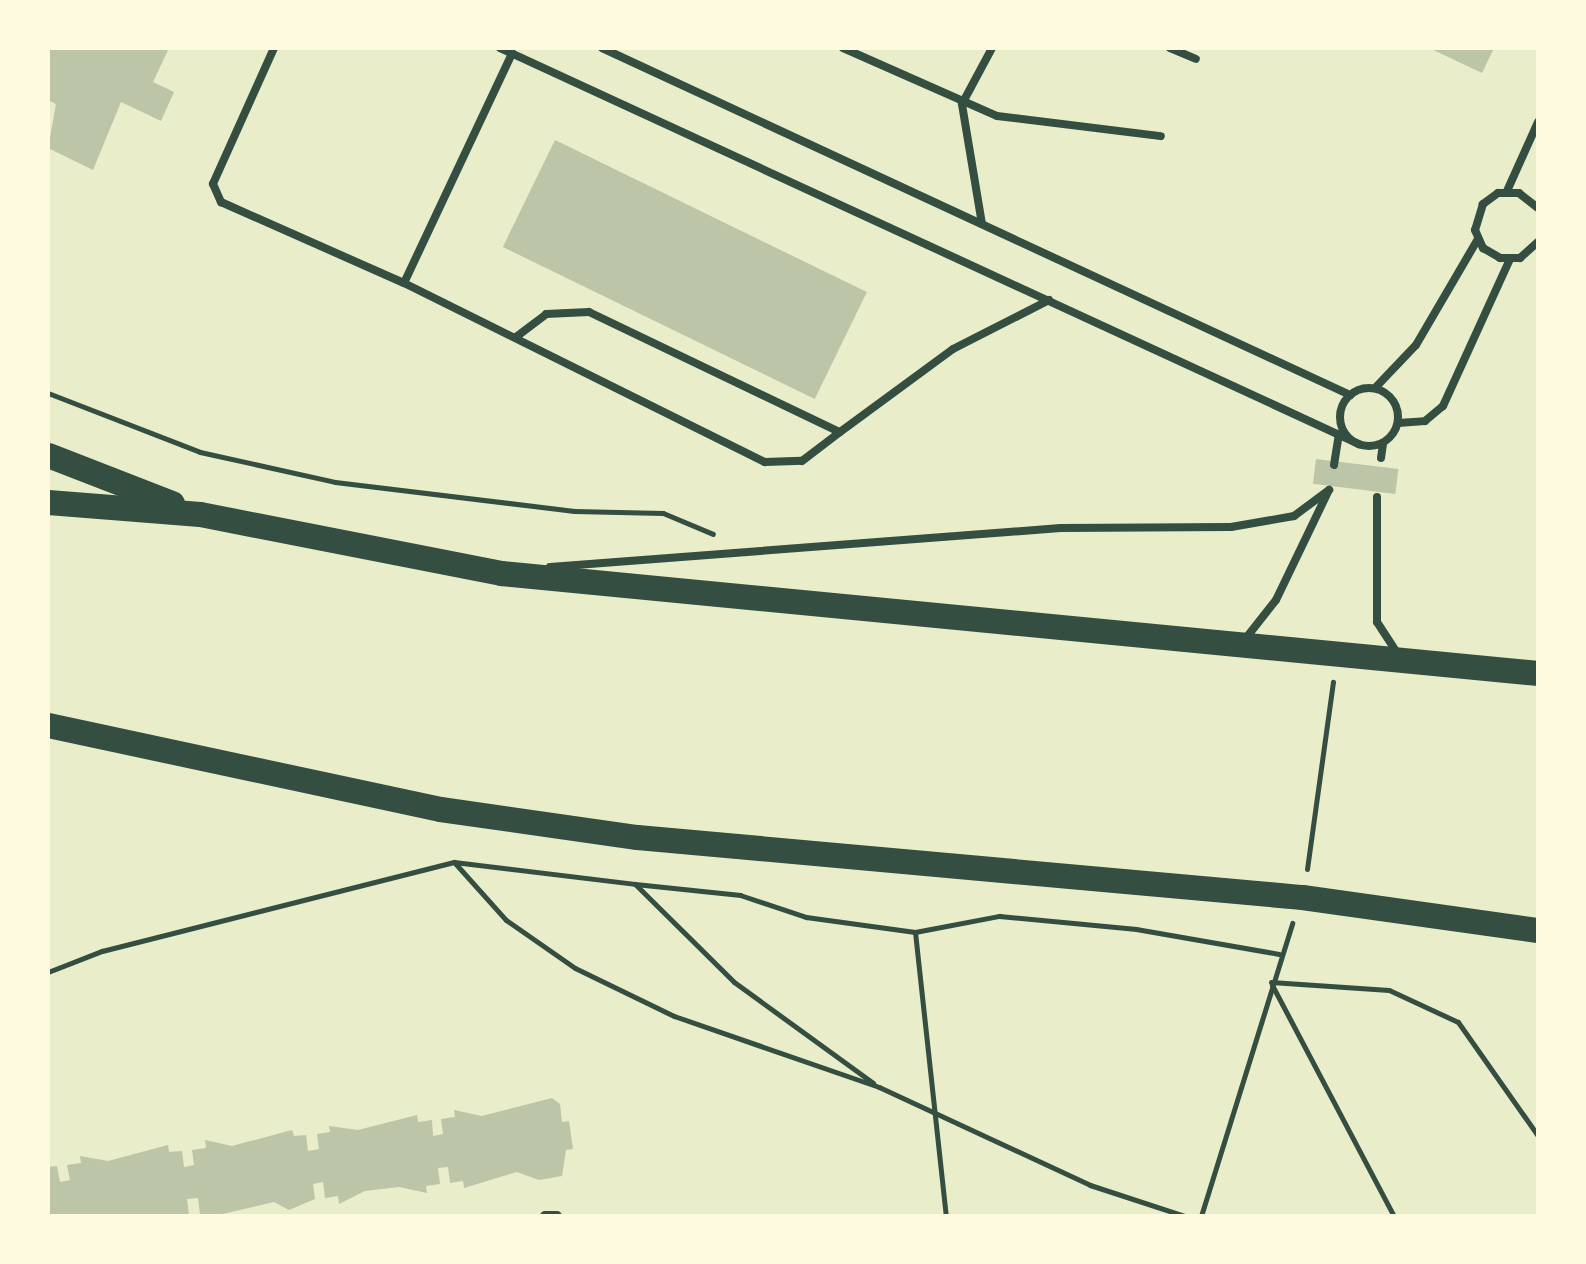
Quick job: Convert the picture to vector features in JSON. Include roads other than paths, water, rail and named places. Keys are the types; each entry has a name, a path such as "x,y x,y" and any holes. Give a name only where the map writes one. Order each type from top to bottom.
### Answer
{"main road":[{"path":"48,456 200,514"},
{"path":"48,502 200,514 501,572 1244,640 1337,654 1538,673"},
{"path":"48,724 440,809 637,837 1302,898 1538,930"},
{"path":"48,743 82,733"}],"street":[{"path":"545,1216 557,1216"}],"lane":[{"path":"274,48 213,184 215,196 404,282 765,462 802,461 953,349 1049,300"},
{"path":"500,48 1359,444 1382,443"},
{"path":"602,48 1350,395 1376,388 1416,346 1478,239"},
{"path":"843,48 962,104 997,116 1161,136"},
{"path":"982,224 962,104 992,48"},
{"path":"1170,48 1196,58"},
{"path":"404,282 512,53"},
{"path":"1510,259 1490,254 1478,239 1475,221 1482,204 1508,191 1538,122"},
{"path":"1508,191 1538,207"},
{"path":"1381,458 1382,443 1398,423 1425,420 1443,406 1510,259 1538,242"},
{"path":"516,337 560,309 589,312 840,432"},
{"path":"1376,388 1391,398 1398,423"},
{"path":"1350,395 1341,422 1359,444"},
{"path":"1334,465 1338,434"},
{"path":"501,572 734,550 1060,528 1230,526 1294,516 1329,490 1276,600 1244,640"},
{"path":"1377,497 1377,622 1402,661"}]}
